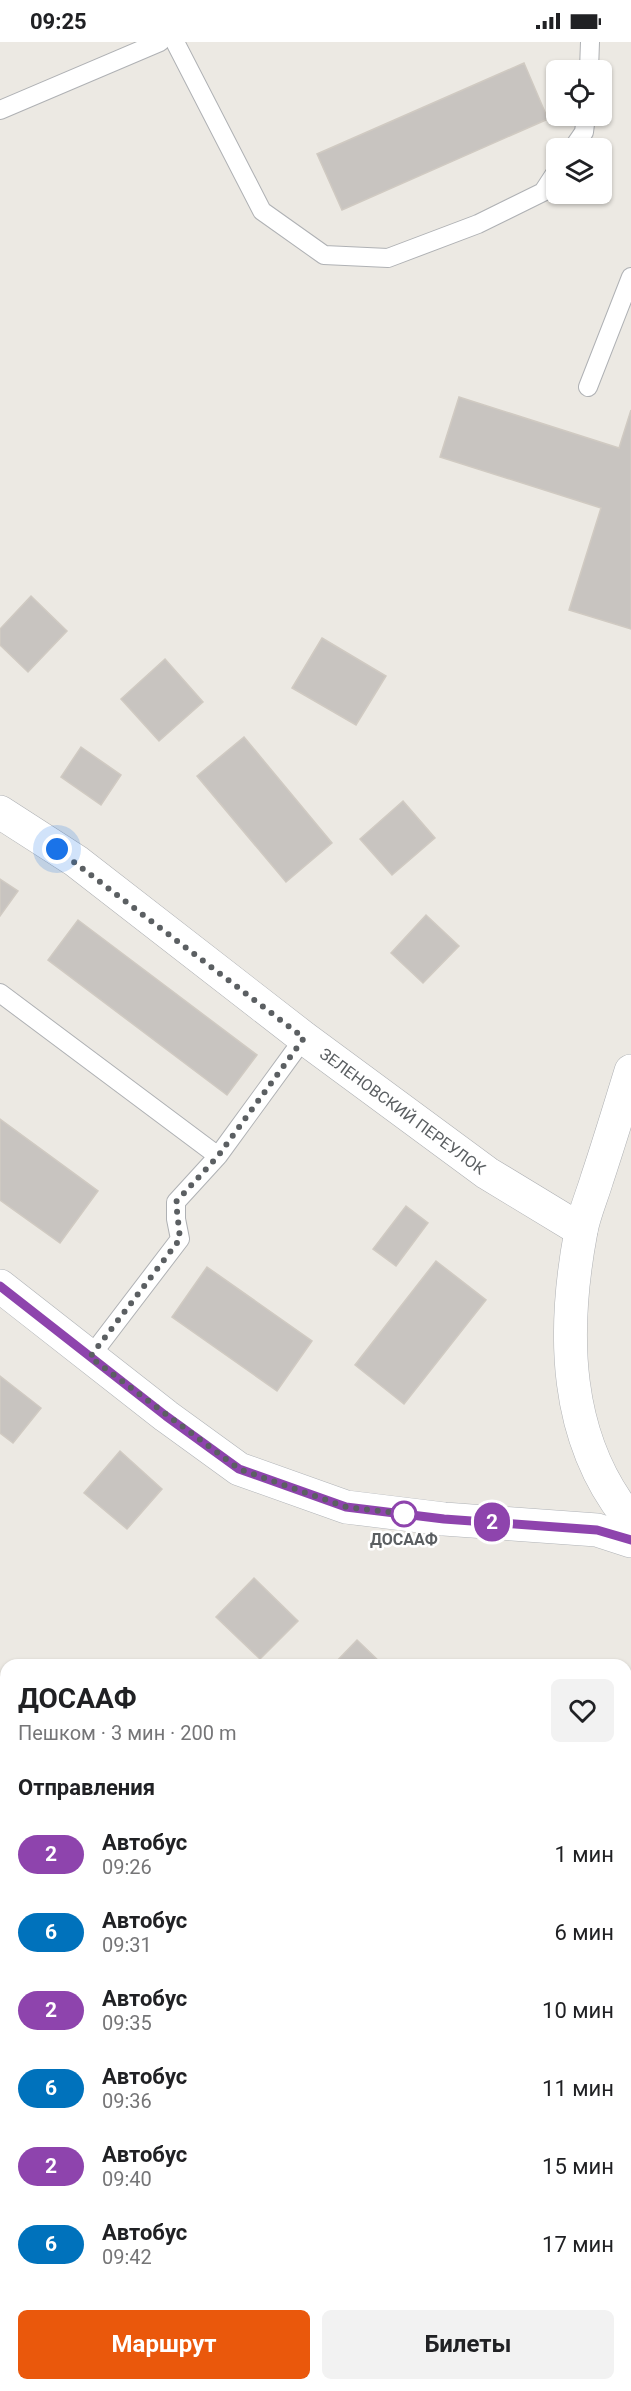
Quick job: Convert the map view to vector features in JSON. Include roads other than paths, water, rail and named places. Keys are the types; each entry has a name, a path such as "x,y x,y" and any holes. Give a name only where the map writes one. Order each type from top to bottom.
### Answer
{"street":[{"name":"ЗЕЛЕНОВСКИЙ ПЕРЕУЛОК","path":"0,812 76,861 304,1038 487,1173 581,1230"},
{"path":"631,1071 624,1119 581,1230 572,1307 572,1386 586,1447 612,1499 631,1521"},
{"path":"0,1286 239,1469 306,1495 346,1507 444,1519 597,1530 631,1540"}],"lane":[{"path":"0,110 160,42"},
{"path":"175,42 262,210 324,255 388,258 478,225 543,192 546,187"},
{"path":"589,60 590,42"},
{"path":"588,387 631,277"},
{"path":"0,993 218,1156"},
{"path":"90,1357 180,1239 176,1202 218,1156 304,1038"}],"place":[{"name":"ДОСААФ","path":"404,1514"}]}
